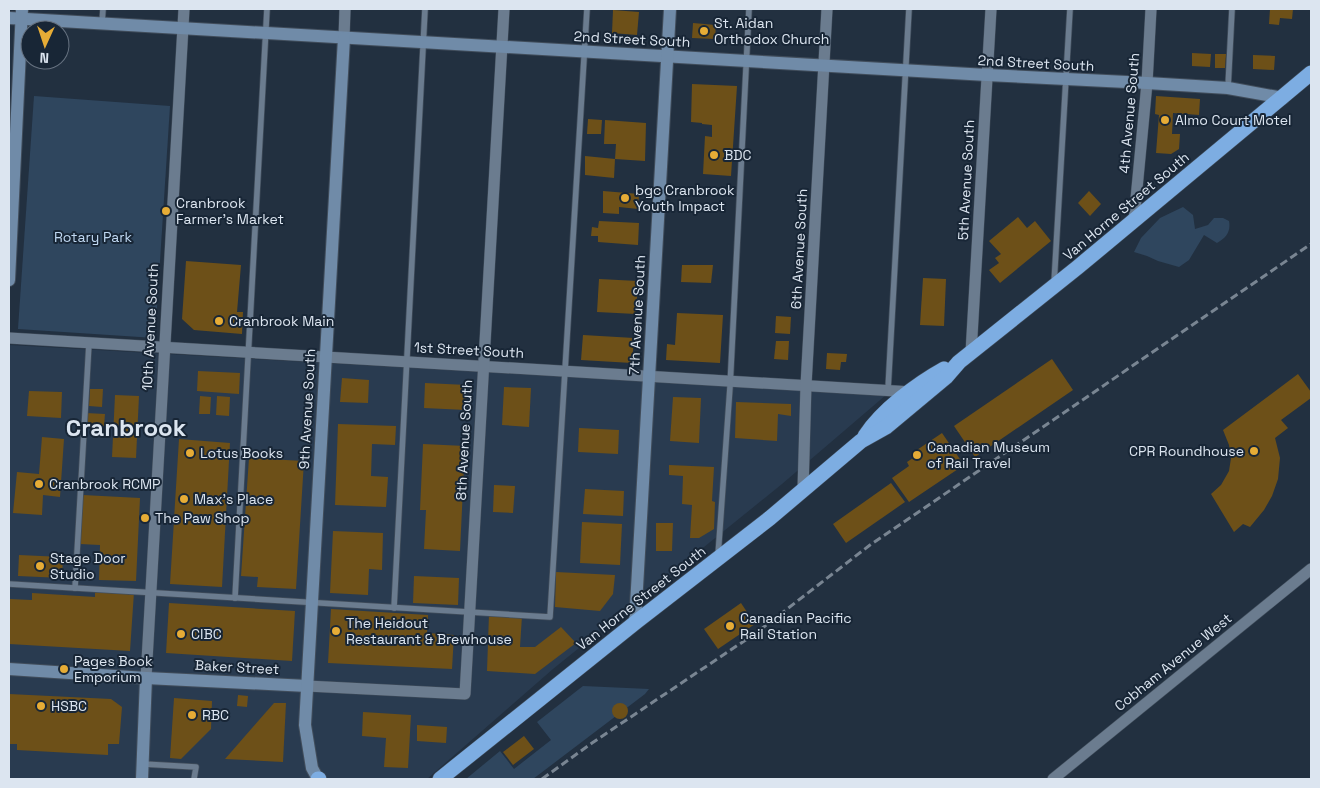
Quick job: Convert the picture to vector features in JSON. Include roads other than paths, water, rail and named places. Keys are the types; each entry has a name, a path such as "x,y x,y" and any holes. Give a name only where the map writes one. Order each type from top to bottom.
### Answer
{"highway":[{"name":"Van Horne Street South","path":"440,779 718,559 861,441 886,427 927,394 965,357 1054,286 1311,73"},
{"name":"Van Horne Street South","path":"861,441 873,424 896,402 931,376 965,357"}],"street":[{"name":"10th Avenue South","path":"146,678 184,9"},
{"name":"9th Avenue South","path":"318,779 312,768 305,725 345,9"},
{"name":"8th Avenue South","path":"465,694 504,9"},
{"name":"7th Avenue South","path":"635,623 670,9"},
{"name":"6th Avenue South","path":"803,490 806,385 827,9"},
{"name":"5th Avenue South","path":"965,357 991,9"},
{"name":"4th Avenue South","path":"1134,220 1147,83 1151,9"},
{"name":"2nd Street South","path":"17,15 102,24 1228,88 1283,98"},
{"path":"9,280 17,15"},
{"name":"1st Street South","path":"9,338 888,390 927,394"},
{"name":"Cobham Avenue West","path":"1053,779 1311,569"},
{"name":"Baker Street","path":"9,669 465,694"},
{"path":"142,779 146,678"}],"lane":[{"path":"102,24 103,9"},
{"path":"236,598 267,9"},
{"path":"394,608 424,9"},
{"path":"9,584 550,617 587,9"},
{"path":"718,559 731,381 749,9"},
{"path":"888,390 909,9"},
{"path":"1054,286 1070,9"},
{"path":"1228,88 1232,9"},
{"path":"75,588 89,343"},
{"path":"142,764 196,767 194,779"}],"railway":[{"path":"542,779 592,743 756,633 870,545 1311,244"}],"place":[{"name":"St. Aidan Orthodox Church","path":"704,31"},
{"name":"Almo Court Motel","path":"1165,120"},
{"name":"BDC","path":"714,155"},
{"name":"bgc Cranbrook Youth Impact","path":"625,198"},
{"name":"Cranbrook Farmer’s Market","path":"166,211"},
{"name":"Cranbrook Main","path":"219,321"},
{"name":"CPR Roundhouse","path":"1254,451"},
{"name":"Lotus Books","path":"190,453"},
{"name":"Canadian Museum of Rail Travel","path":"917,455"},
{"name":"Cranbrook RCMP","path":"39,484"},
{"name":"Max's Place","path":"184,499"},
{"name":"The Paw Shop","path":"145,518"},
{"name":"Stage Door Studio","path":"40,566"},
{"name":"Canadian Pacific Rail Station","path":"730,626"},
{"name":"The Heidout Restaurant & Brewhouse","path":"336,631"},
{"name":"CIBC","path":"181,634"},
{"name":"Pages Book Emporium","path":"64,669"},
{"name":"HSBC","path":"41,706"},
{"name":"RBC","path":"192,715"}],"district":[{"name":"Cranbrook","path":"126,427"}],"park label":[{"name":"Rotary Park","path":"93,237"}]}
